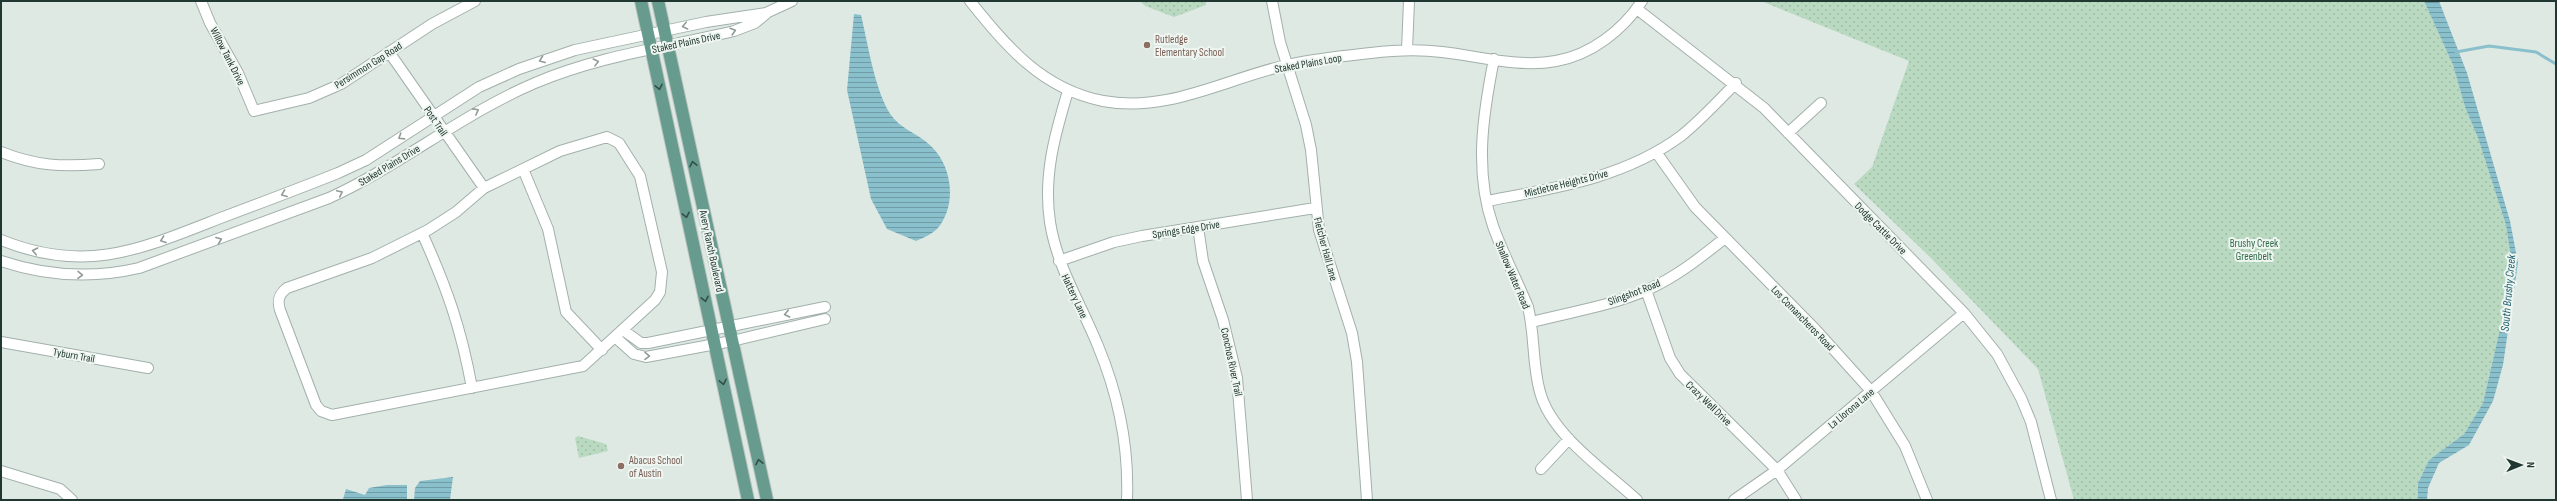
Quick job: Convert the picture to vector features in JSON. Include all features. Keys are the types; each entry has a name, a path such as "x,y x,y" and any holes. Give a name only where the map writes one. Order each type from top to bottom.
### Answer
{"main road":[{"name":"Avery Ranch Boulevard","path":"641,1 748,500"},
{"name":"Avery Ranch Boulevard","path":"658,1 767,500"}],"street":[{"name":"Willow Tank Drive","path":"202,1 210,23 238,73 254,111"},
{"name":"Persimmon Gap Road","path":"254,111 328,90 341,84 432,24 475,1"},
{"name":"Staked Plains Drive","path":"1,261 50,274 77,275 120,273 139,268 329,198 396,163 443,131 476,111 536,82 584,65 734,31 755,23 767,13 792,1"},
{"name":"Staked Plains Loop","path":"970,1 1015,55 1038,73 1068,91 1120,103 1152,103 1183,97 1287,65 1407,50 1440,52 1539,63 1574,56 1605,39 1619,28 1640,5"},
{"name":"Fletcher Hall Lane","path":"1272,1 1287,65 1311,150 1315,208 1324,252 1352,333 1357,362 1367,500"},
{"path":"1407,50 1409,1"},
{"name":"Dodge Cattle Drive","path":"1640,5 1689,51 1736,83 1764,108 1964,313 1997,354 2021,398 2031,422 2051,500"},
{"name":"Staked Plains Drive","path":"1,240 28,250 50,255 82,257 127,252 338,173 366,160 479,87 519,69 575,50 648,34 767,13"},
{"name":"Post Trail","path":"389,52 484,188"},
{"name":"Shallow Water Road","path":"1494,59 1482,126 1482,154 1487,202 1493,224 1521,288 1532,322 1534,369 1540,394 1549,415 1569,439 1637,500"},
{"name":"Mistletoe Heights Drive","path":"1487,202 1592,179 1638,162 1656,152 1702,118 1736,83"},
{"name":"Hattery Lane","path":"1068,91 1052,148 1048,172 1050,221 1059,261 1108,372 1122,429 1127,500"},
{"path":"1788,134 1821,103"},
{"path":"607,137 619,143 636,166 640,176 662,282 655,300 583,366 332,415 326,414 316,405 280,310 278,297 287,288 372,258 422,233 456,212 484,188 523,169 560,151 607,137"},
{"path":"1,152 26,162 62,167 99,164"},
{"name":"Los Comancheros Road","path":"1656,152 1695,207 1816,330 1870,392 1904,446 1927,500"},
{"path":"523,169 548,229 566,312 602,350"},
{"name":"Springs Edge Drive","path":"1059,261 1114,242 1315,208"},
{"name":"Conchos River Trail","path":"1198,227 1203,261 1223,320 1237,378 1247,500"},
{"path":"422,233 451,300 462,336 472,388"},
{"name":"Slingshot Road","path":"1532,322 1613,302 1646,290 1690,266 1725,238"},
{"name":"Crazy Well Drive","path":"1646,290 1670,358 1680,374 1777,470 1796,500"},
{"path":"623,330 641,343 648,343 825,307"},
{"name":"La Llorona Lane","path":"1734,500 1777,470 1964,313"},
{"path":"615,337 634,354 646,357 732,341 826,319"},
{"name":"Tyburn Trail","path":"1,342 148,368"},
{"path":"1541,469 1569,439"},
{"path":"1,471 60,489 72,500"}],"green space":[{"path":"1140,1 1206,1 1206,5 1174,17 1145,6"},
{"name":"Brushy Creek Greenbelt","path":"1761,1 2424,1 2453,65 2465,107 2478,138 2506,225 2511,258 2506,303 2483,403 2464,434 2429,460 2418,483 2418,500 2074,500 2038,369 1931,258 1854,184 1872,167 1909,61"},
{"path":"578,436 606,444 608,451 579,458 575,438"}],"water":[{"name":"South Brushy Creek","path":"2424,1 2439,1 2467,73 2510,221 2518,263 2503,365 2493,401 2469,445 2439,463 2428,488 2427,500 2418,500 2418,483 2429,460 2464,434 2483,403 2506,303 2511,258 2506,225 2478,138 2465,107 2453,65"},
{"path":"854,14 861,15 875,78 889,112 898,123 931,146 944,165 948,175 950,198 948,209 943,220 935,231 916,241 887,229 871,199 847,90"},
{"path":"453,477 450,500 414,500 415,488 420,481"},
{"path":"387,485 407,485 407,500 343,499 346,489 365,495 369,488"}],"waterway":[{"path":"2456,52 2489,46 2536,52 2556,64"}],"place":[{"name":"Rutledge Elementary School","path":"1147,45"},
{"name":"Abacus School of Austin","path":"621,466"}]}
